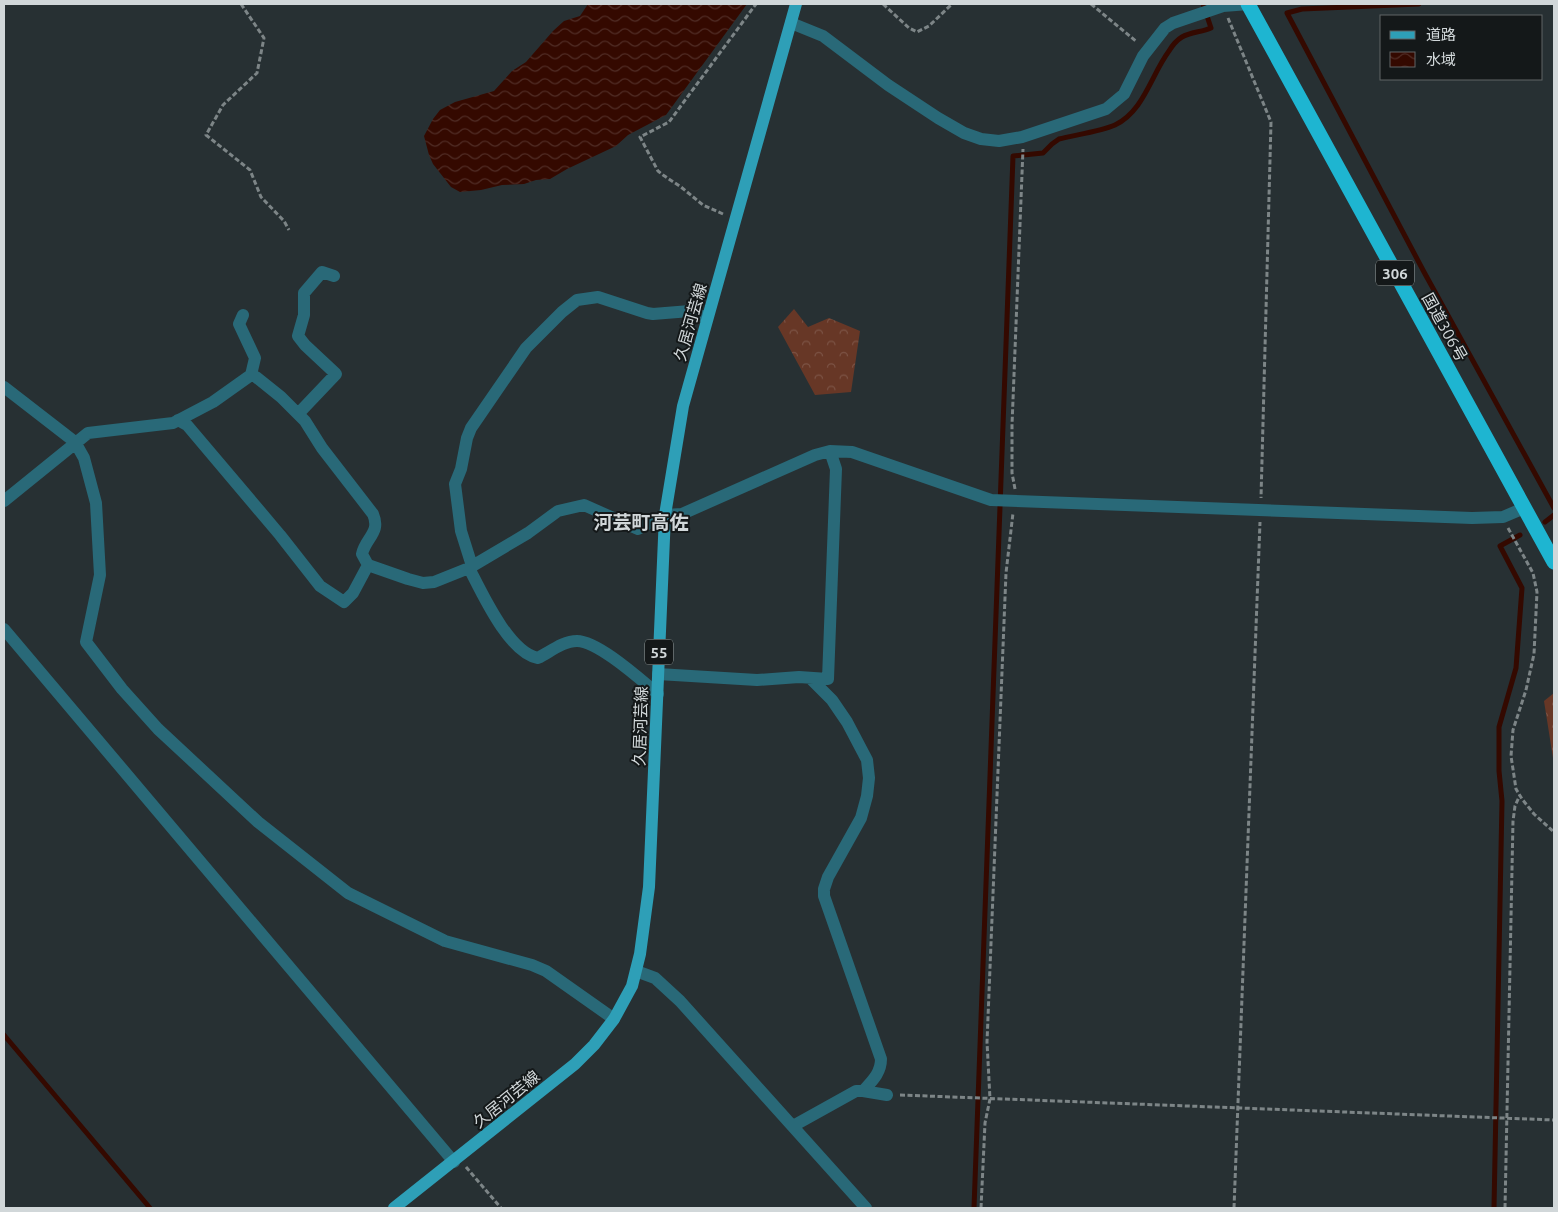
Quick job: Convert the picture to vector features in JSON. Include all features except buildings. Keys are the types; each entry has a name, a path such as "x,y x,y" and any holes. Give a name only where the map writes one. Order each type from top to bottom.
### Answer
{"highway":[{"name":"国道306号","path":"1249,4 1554,562"}],"main road":[{"name":"久居河芸線","path":"394,1208 575,1064 594,1046 614,1019 632,986 640,954 649,887 665,515 683,406 796,4"}],"street":[{"path":"791,23 823,36 888,85 964,133 981,139 999,140 1022,137 1106,109 1124,94 1147,50 1156,37 1173,22 1223,6 1249,4"},
{"path":"298,414 336,374 305,346 298,336 304,315 304,293 322,272 334,276"},
{"path":"658,694 601,650 584,642 568,643 554,648 538,658 524,653 496,620 470,567 461,531 455,484 461,469 467,438 484,407 526,348 562,312 577,300 592,297 653,314 690,311 708,318"},
{"path":"4,501 88,433 173,423 213,402 251,375 255,358 239,324 243,315"},
{"path":"251,375 256,377 298,414 373,514 376,528 362,554 368,565 408,579 428,583 470,567 528,533 558,511 584,505 638,529 665,515 682,514 815,455 830,451 852,452 990,500 1472,518 1503,517 1524,508"},
{"path":"4,387 75,442 84,458 96,503 100,575 86,642 122,689 158,729 258,822 348,893 446,941 532,965 546,971 614,1019"},
{"path":"178,420 187,425 193,432 280,534 320,586 344,602 353,593 368,565"},
{"path":"658,674 757,680 800,677 828,679 836,469 830,451"},
{"path":"4,629 456,1160"},
{"path":"811,679 832,700 847,722 866,760 869,778 864,810 828,877 824,889 824,896 881,1059 881,1067 875,1078 863,1090"},
{"path":"636,971 655,978 680,1001 866,1208"},
{"path":"793,1126 856,1091 863,1090 887,1095"}],"path":[{"path":"241,4 264,38 257,73 223,105 206,135 250,170 261,197 284,221 289,230"},
{"path":"736,218 715,212 703,205 681,186 662,175 640,137 670,122 756,4"},
{"path":"883,4 909,28 917,32 929,26 952,4"},
{"path":"1091,4 1147,50"},
{"path":"1223,6 1271,122 1260,509 1234,1208"},
{"path":"982,1208 985,1123 990,1099 987,1042 1001,674 1009,535 1005,501 1012,473 1012,425 1023,147"},
{"path":"1509,529 1533,573 1537,592 1534,654 1526,690 1513,730 1512,756 1516,789 1534,814 1554,832"},
{"path":"1504,1208 1513,821 1515,806 1520,795"},
{"path":"887,1095 1554,1120"},
{"path":"456,1160 501,1208"}],"green space":[{"path":"794,309 808,327 829,318 860,331 851,392 815,395 778,327"},
{"path":"1554,693 1554,761 1544,701"}],"water":[{"path":"588,4 747,4 666,115 628,135 616,146 550,179 460,192 451,187 433,164 429,155 424,136 433,119 440,110 455,102 494,91 512,71 526,62 553,31 564,21 580,16"}],"waterway":[{"path":"974,1208 1013,156 1043,153 1059,139 1103,129 1125,119 1140,102 1163,60 1175,43 1185,35 1211,28 1203,4"},
{"path":"1419,4 1302,9 1287,13 1424,272 1554,508"},
{"path":"1545,522 1554,515"},
{"path":"1494,1208 1502,801 1499,771 1499,727 1516,668 1522,588 1500,546 1520,535"},
{"path":"4,1035 150,1208"}],"district":[{"name":"河芸町高佐","path":"641,522"}]}
